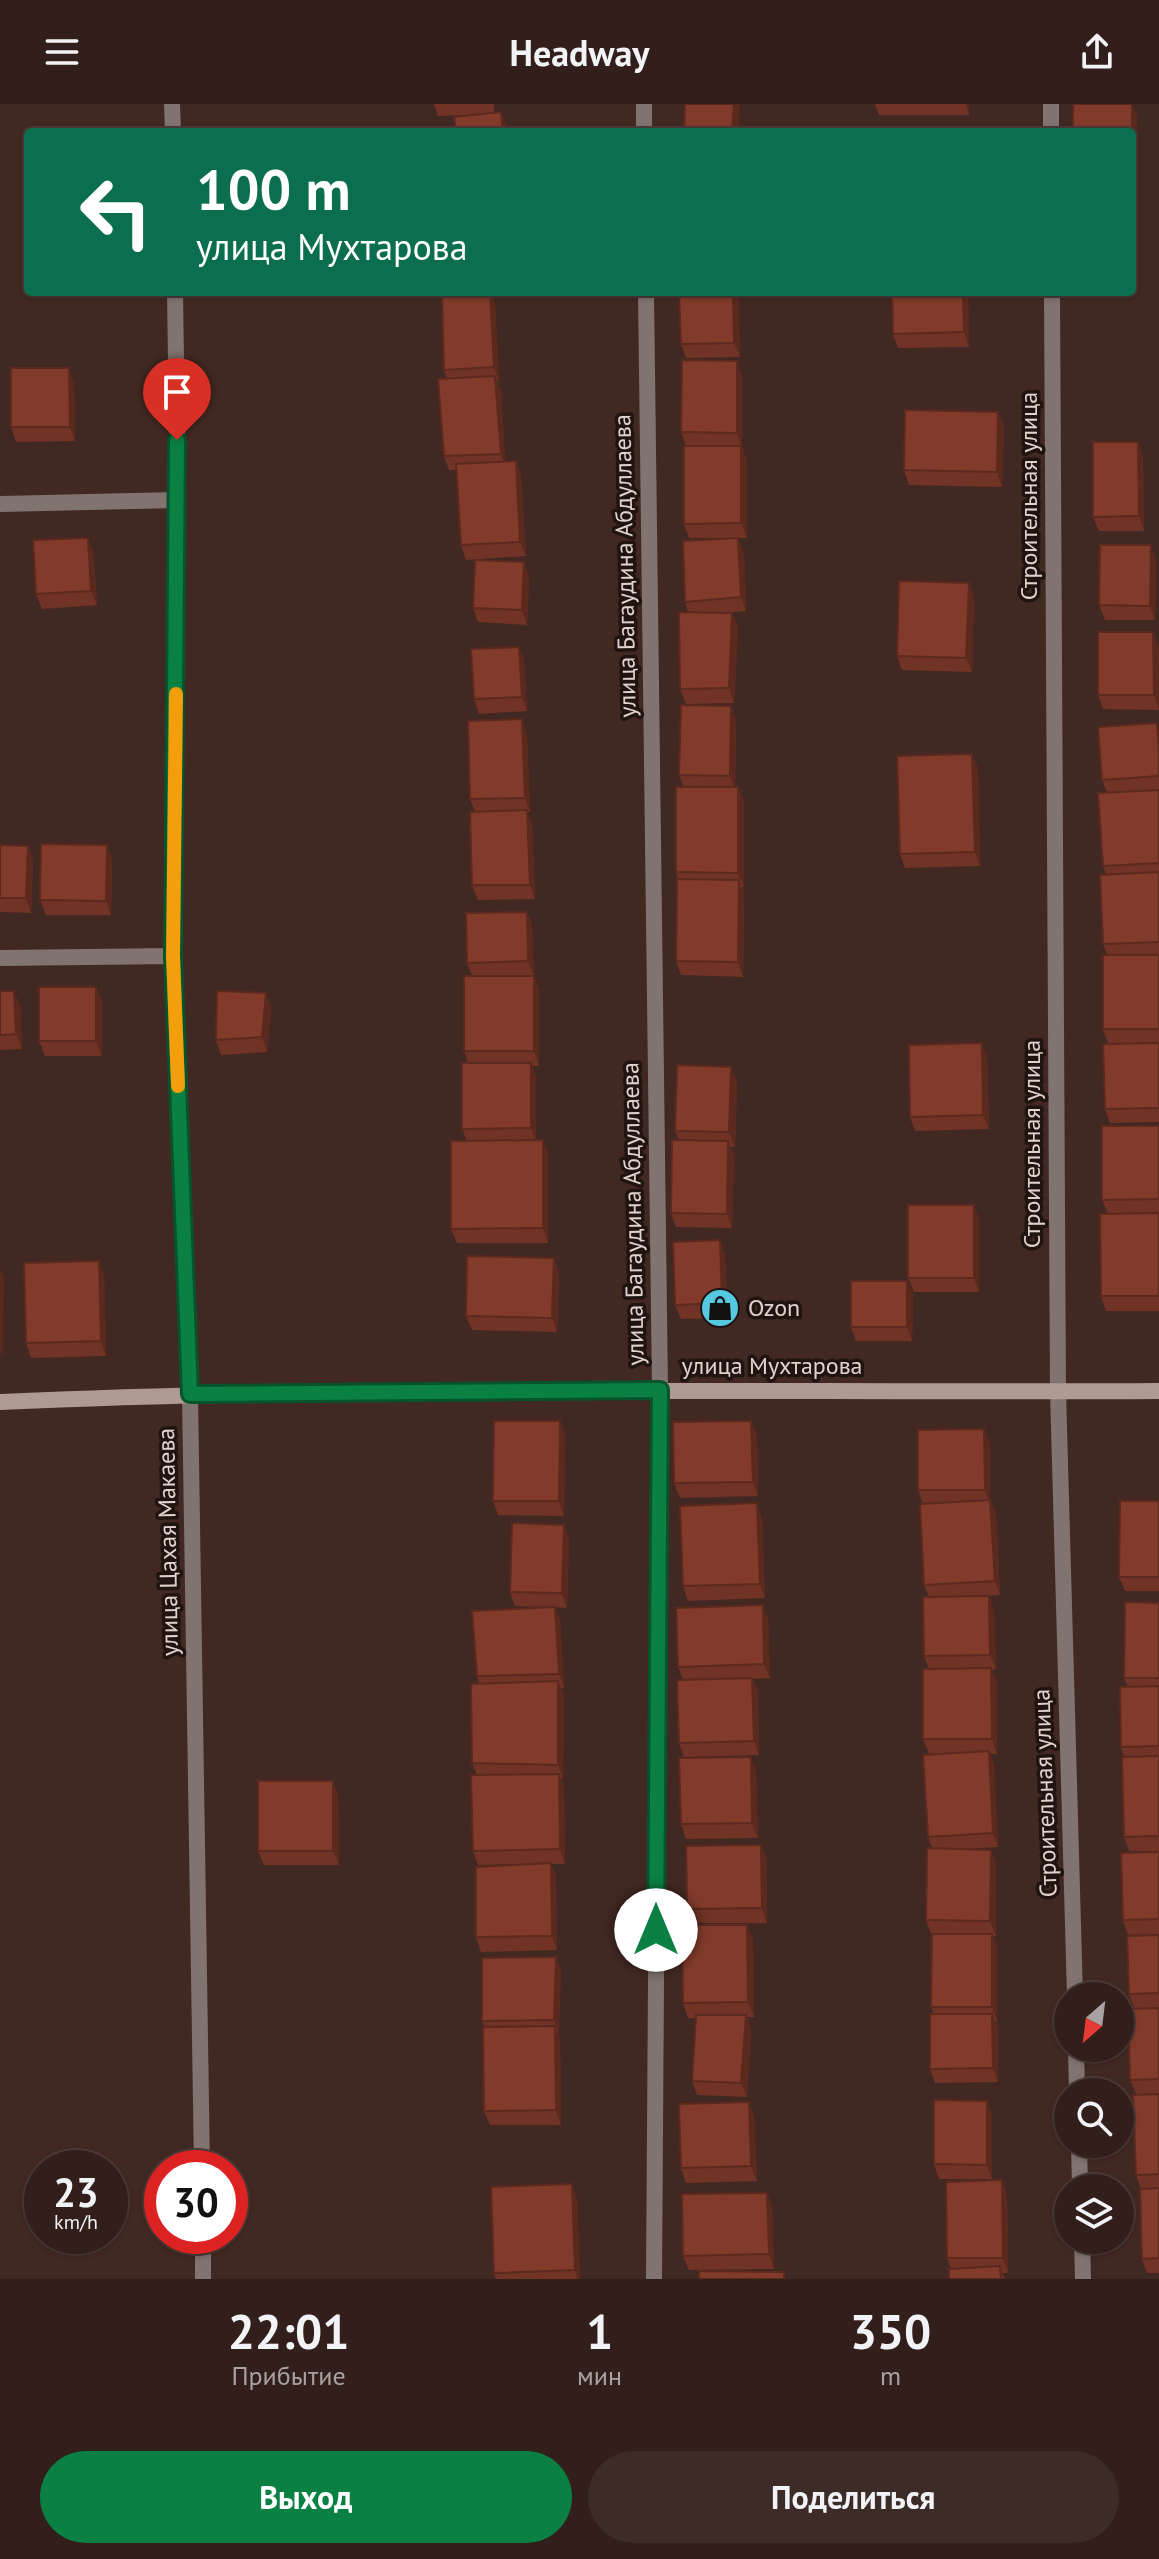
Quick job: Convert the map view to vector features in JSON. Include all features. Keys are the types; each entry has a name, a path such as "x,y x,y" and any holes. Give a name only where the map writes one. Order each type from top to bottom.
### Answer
{"street":[{"path":"172,104 173,128"},
{"path":"644,104 644,128"},
{"path":"1051,104 1051,128"},
{"name":"улица Цахая Макаева","path":"175,296 178,500 173,956 190,1394 202,2150"},
{"name":"улица Багаудина Абдуллаева","path":"646,296 660,1390 654,2279"},
{"name":"Строительная улица","path":"1052,296 1058,1392 1075,1982"},
{"path":"0,504 178,500"},
{"path":"0,958 173,956"},
{"name":"улица Мухтарова","path":"0,1402 190,1394 660,1390 1159,1391"},
{"path":"203,2254 203,2279"},
{"path":"1082,2254 1083,2279"}],"building":[{"path":"685,104 734,104 732,128 684,128"},
{"path":"1073,104 1132,104 1132,128 1073,128"},
{"path":"501,112 503,128 455,128 454,117"},
{"path":"442,296 490,296 494,367 444,370"},
{"path":"679,296 733,296 734,343 681,344"},
{"path":"892,296 963,296 964,332 893,334"},
{"path":"682,360 737,361 737,433 681,432"},
{"path":"11,368 69,368 70,427 11,427"},
{"path":"495,376 501,454 444,456 438,379"},
{"path":"905,410 998,412 997,472 904,470"},
{"path":"1093,442 1138,442 1139,516 1093,517"},
{"path":"684,446 741,446 741,523 684,524"},
{"path":"516,461 520,542 461,545 456,464"},
{"path":"88,538 91,591 36,594 33,540"},
{"path":"738,538 741,597 685,602 683,541"},
{"path":"1100,545 1151,545 1150,606 1099,605"},
{"path":"475,560 524,562 522,610 473,608"},
{"path":"899,581 969,583 966,658 897,656"},
{"path":"679,612 732,613 729,688 680,689"},
{"path":"1098,632 1153,632 1154,695 1098,695"},
{"path":"519,647 522,697 474,699 471,649"},
{"path":"681,705 731,706 730,776 679,775"},
{"path":"522,719 525,798 470,799 468,721"},
{"path":"1157,723 1159,776 1102,780 1098,727"},
{"path":"972,754 975,852 900,854 897,756"},
{"path":"676,787 738,787 738,873 676,872"},
{"path":"1159,790 1159,863 1103,866 1098,793"},
{"path":"527,810 530,885 472,885 470,812"},
{"path":"41,844 107,845 106,901 40,900"},
{"path":"0,845 28,846 26,898 0,898"},
{"path":"1159,872 1159,942 1103,944 1100,875"},
{"path":"677,879 739,880 738,962 676,961"},
{"path":"527,912 528,961 467,963 466,913"},
{"path":"1103,955 1159,955 1159,1029 1103,1029"},
{"path":"464,976 534,976 534,1051 464,1051"},
{"path":"39,987 96,987 96,1041 39,1041"},
{"path":"0,991 14,991 16,1034 0,1035"},
{"path":"217,991 266,993 262,1037 216,1040"},
{"path":"982,1043 983,1115 910,1117 909,1045"},
{"path":"1159,1043 1159,1108 1105,1109 1103,1044"},
{"path":"462,1063 531,1063 531,1128 462,1129"},
{"path":"677,1065 731,1067 729,1132 675,1131"},
{"path":"1102,1126 1159,1126 1159,1199 1102,1200"},
{"path":"543,1140 543,1228 451,1229 451,1141"},
{"path":"672,1140 728,1141 727,1214 671,1213"},
{"path":"908,1205 974,1205 974,1278 908,1278"},
{"path":"1159,1213 1159,1296 1101,1296 1100,1214"},
{"path":"720,1240 722,1303 675,1305 673,1242"},
{"path":"467,1256 554,1258 552,1318 466,1316"},
{"path":"99,1261 101,1341 26,1343 24,1263"},
{"path":"851,1281 907,1281 907,1327 851,1327"},
{"path":"494,1421 560,1421 559,1501 493,1501"},
{"path":"751,1421 753,1482 674,1483 673,1422"},
{"path":"984,1429 985,1490 918,1490 918,1430"},
{"path":"990,1500 995,1581 924,1585 920,1504"},
{"path":"1120,1501 1159,1501 1159,1577 1119,1577"},
{"path":"757,1503 760,1584 683,1586 680,1506"},
{"path":"512,1523 564,1525 562,1593 510,1592"},
{"path":"989,1596 990,1655 924,1656 923,1597"},
{"path":"1125,1602 1159,1603 1159,1678 1124,1678"},
{"path":"763,1605 764,1664 678,1667 676,1608"},
{"path":"555,1607 559,1674 477,1676 472,1611"},
{"path":"991,1668 992,1739 923,1739 923,1669"},
{"path":"752,1678 754,1741 679,1743 677,1680"},
{"path":"558,1681 558,1765 472,1763 471,1684"},
{"path":"1159,1686 1159,1746 1121,1747 1120,1687"},
{"path":"989,1751 993,1833 928,1837 923,1755"},
{"path":"1159,1756 1159,1836 1124,1837 1122,1757"},
{"path":"751,1757 752,1823 681,1824 679,1758"},
{"path":"559,1774 560,1849 473,1851 471,1775"},
{"path":"258,1781 333,1781 333,1851 258,1851"},
{"path":"761,1845 762,1908 687,1909 686,1846"},
{"path":"927,1848 991,1850 990,1921 926,1920"},
{"path":"1159,1852 1159,1919 1123,1920 1121,1853"},
{"path":"551,1863 552,1936 476,1937 476,1867"},
{"path":"682,1925 747,1925 748,2002 683,2003"},
{"path":"932,1934 992,1934 992,2007 931,2007"},
{"path":"1159,1935 1159,1993 1134,1994 1134,1982 1129,1982 1127,1936"},
{"path":"556,1957 554,2020 482,2021 482,1958"},
{"path":"1159,2008 1159,2079 1130,2078 1129,2062 1134,2062 1134,2009"},
{"path":"930,2014 992,2014 993,2068 930,2069"},
{"path":"696,2015 746,2015 741,2083 692,2081"},
{"path":"555,2026 556,2110 484,2111 483,2027"},
{"path":"1159,2094 1159,2174 1136,2175 1134,2095"},
{"path":"934,2100 987,2101 987,2165 934,2164"},
{"path":"749,2102 751,2166 681,2168 679,2104"},
{"path":"1002,2180 1003,2258 947,2258 946,2182"},
{"path":"572,2184 575,2270 494,2273 491,2187"},
{"path":"1159,2188 1159,2258 1142,2259 1140,2189"},
{"path":"767,2193 769,2254 683,2256 682,2194"},
{"path":"1000,2266 1001,2279 949,2279 949,2269"},
{"path":"699,2271 784,2272 784,2279 699,2279"}],"slow traffic":[{"path":"176,694 173,956 178,1086"}],"place":[{"name":"Ozon","path":"720,1308"}],"route":[{"path":"177,440 173,956 190,1394 660,1390 656,1930"}]}
